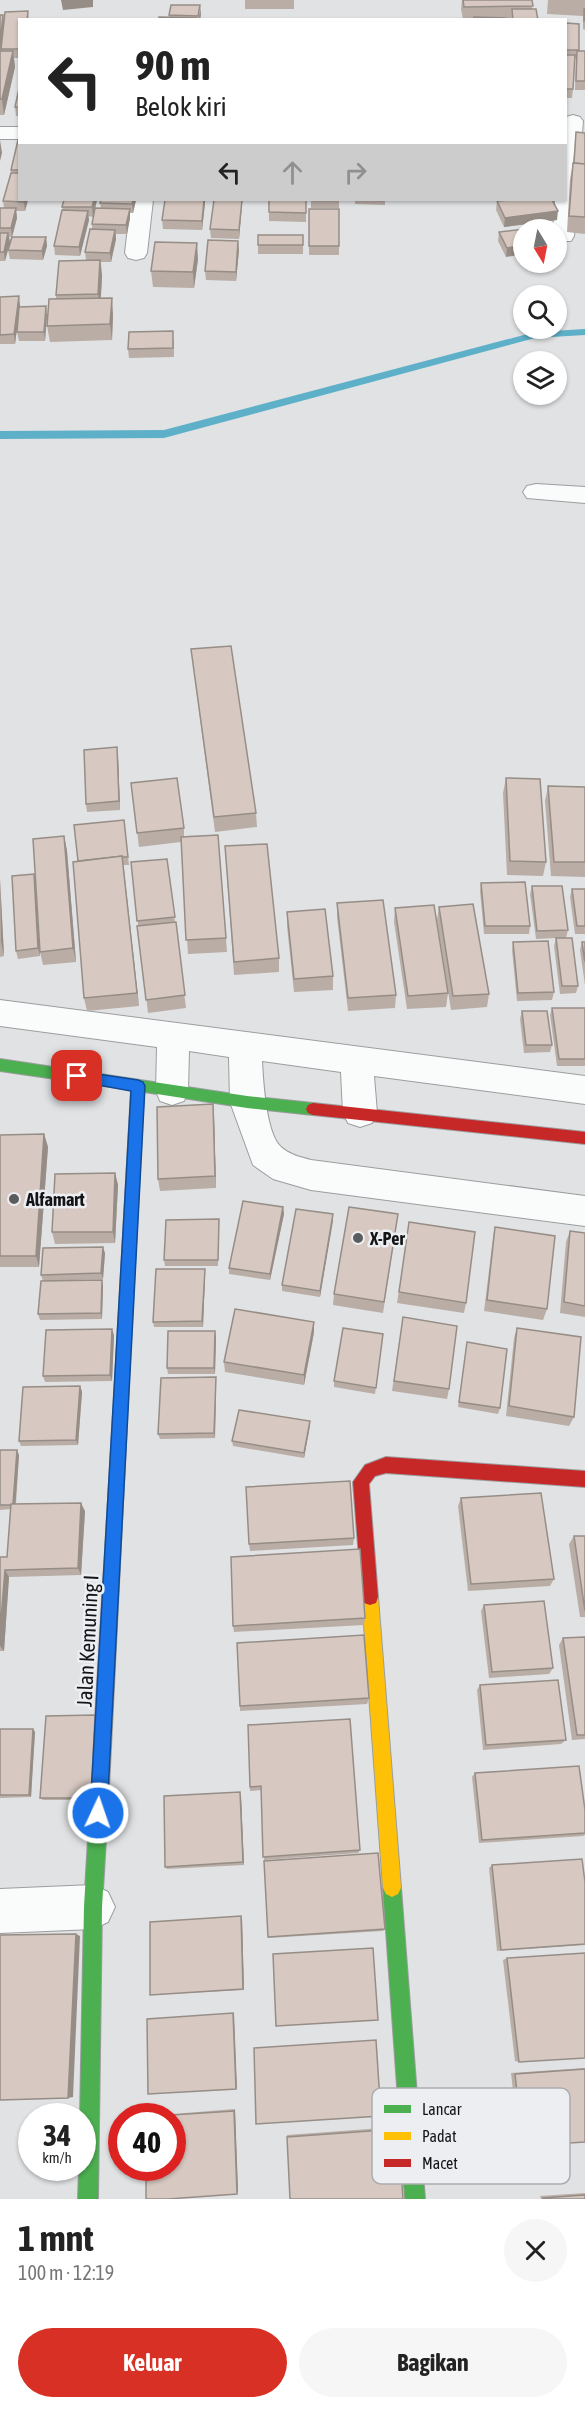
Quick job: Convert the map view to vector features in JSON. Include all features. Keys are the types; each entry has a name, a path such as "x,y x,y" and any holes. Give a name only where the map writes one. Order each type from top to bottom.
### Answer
{"street":[{"path":"567,194 574,121"},
{"path":"0,133 18,133"},
{"path":"136,253 142,201"},
{"path":"565,219 566,201"},
{"path":"536,492 585,495"},
{"path":"0,1013 173,1065 358,1085 585,1090"},
{"path":"0,1065 138,1086 173,1065 358,1085 585,1138"},
{"path":"246,1073 265,1155 285,1168 311,1175 585,1211"},
{"name":"Jalan Kemuning I","path":"88,2199 93,1907 138,1086"},
{"path":"407,2088 361,1482 370,1470 386,1465 585,1479"},
{"path":"0,1911 93,1907"},
{"path":"414,2184 415,2199"}],"building":[{"path":"463,0 532,0 533,6 464,7"},
{"path":"171,5 200,5 198,16 169,15"},
{"path":"512,9 536,9 538,18 513,18"},
{"path":"28,11 27,18 18,18 18,49 1,49 5,12"},
{"path":"0,15 3,15 0,45"},
{"path":"567,23 579,24 579,50 567,50"},
{"path":"0,51 13,51 2,99 0,99"},
{"path":"577,51 585,51 585,81 576,81"},
{"path":"567,55 575,55 573,89 567,89"},
{"path":"576,132 585,133 585,164 574,163"},
{"path":"18,140 18,170 11,170"},
{"path":"573,163 585,164 585,217 569,216"},
{"path":"11,173 18,173 18,201 24,202 3,201"},
{"path":"64,201 94,201 92,207 62,207"},
{"path":"101,201 133,201 132,204 100,203"},
{"path":"165,201 204,201 202,221 162,220"},
{"path":"214,201 242,201 239,230 210,229"},
{"path":"269,201 306,201 306,213 269,212"},
{"path":"497,201 553,201 558,211 505,218"},
{"path":"0,208 16,208 11,228 0,228"},
{"path":"95,208 130,209 126,225 92,224"},
{"path":"309,209 339,209 339,246 309,246"},
{"path":"62,210 88,211 79,247 54,246"},
{"path":"90,229 115,230 110,253 85,252"},
{"path":"513,230 513,247 507,248 499,232"},
{"path":"0,233 8,233 4,252 0,252"},
{"path":"258,235 303,235 303,245 258,245"},
{"path":"12,237 46,237 42,251 8,250"},
{"path":"208,240 238,241 236,272 205,271"},
{"path":"155,242 197,243 193,272 151,271"},
{"path":"100,260 98,294 56,295 59,261"},
{"path":"19,296 14,334 0,335 0,297"},
{"path":"112,298 110,324 47,326 49,299"},
{"path":"46,306 44,332 17,332 19,307"},
{"path":"173,331 173,348 128,349 129,332"},
{"path":"231,646 256,813 214,817 191,649"},
{"path":"117,747 119,801 86,804 84,750"},
{"path":"177,778 184,828 137,833 131,783"},
{"path":"506,778 540,779 546,862 510,861"},
{"path":"548,786 585,787 585,862 554,862"},
{"path":"124,820 128,857 78,861 74,825"},
{"path":"218,835 226,938 186,940 181,837"},
{"path":"64,836 73,948 40,952 33,839"},
{"path":"267,844 279,958 234,962 225,846"},
{"path":"122,856 137,993 84,998 73,862"},
{"path":"167,859 175,917 137,921 131,862"},
{"path":"34,874 38,948 16,951 12,876"},
{"path":"525,882 530,926 485,926 481,883"},
{"path":"532,886 562,886 568,930 537,931"},
{"path":"572,889 585,889 585,926 577,926"},
{"path":"383,900 396,995 348,998 337,903"},
{"path":"473,904 489,994 453,996 439,907"},
{"path":"434,905 448,993 408,996 395,908"},
{"path":"325,909 333,976 294,979 287,912"},
{"path":"176,922 185,995 146,1000 137,926"},
{"path":"556,938 572,938 578,986 562,986"},
{"path":"548,941 554,992 518,993 513,942"},
{"path":"582,942 585,942 585,962"},
{"path":"552,1008 585,1008 585,1059 559,1059"},
{"path":"522,1011 547,1011 552,1045 526,1045"},
{"path":"213,1104 215,1176 158,1179 157,1107"},
{"path":"44,1134 36,1256 0,1256 0,1135"},
{"path":"115,1173 113,1232 52,1232 55,1174"},
{"path":"243,1201 283,1207 270,1274 229,1268"},
{"path":"349,1207 398,1214 384,1302 334,1294"},
{"path":"296,1209 333,1214 320,1291 282,1285"},
{"path":"219,1219 218,1260 164,1260 166,1220"},
{"path":"409,1222 475,1232 466,1303 399,1292"},
{"path":"495,1227 555,1236 547,1309 487,1300"},
{"path":"570,1231 585,1233 585,1306 564,1302"},
{"path":"103,1247 101,1273 41,1275 43,1248"},
{"path":"156,1269 205,1269 202,1321 153,1322"},
{"path":"102,1280 101,1313 38,1314 41,1281"},
{"path":"235,1309 314,1322 304,1375 224,1362"},
{"path":"403,1317 457,1326 449,1389 394,1381"},
{"path":"343,1328 383,1334 376,1388 334,1381"},
{"path":"517,1328 581,1337 574,1417 509,1406"},
{"path":"112,1329 110,1375 43,1376 46,1330"},
{"path":"168,1331 215,1331 214,1368 167,1368"},
{"path":"467,1342 507,1349 500,1408 459,1402"},
{"path":"216,1377 214,1433 158,1434 161,1378"},
{"path":"80,1386 76,1440 19,1441 23,1387"},
{"path":"239,1410 310,1421 304,1453 232,1441"},
{"path":"0,1450 17,1450 13,1504 11,1505 0,1505"},
{"path":"350,1481 354,1538 249,1544 246,1487"},
{"path":"541,1493 554,1579 471,1584 461,1498"},
{"path":"81,1503 78,1568 5,1570 0,1632 0,1557 7,1557 11,1504"},
{"path":"574,1536 585,1536 585,1611"},
{"path":"360,1549 365,1618 233,1626 231,1557"},
{"path":"544,1601 553,1668 492,1672 484,1605"},
{"path":"364,1635 369,1698 240,1706 237,1643"},
{"path":"585,1637 585,1735 577,1735 563,1638"},
{"path":"558,1680 566,1740 486,1745 480,1685"},
{"path":"95,1715 91,1798 40,1798 46,1716"},
{"path":"350,1719 360,1850 263,1857 261,1786 250,1787 248,1725"},
{"path":"0,1729 33,1729 29,1795 0,1795"},
{"path":"579,1766 585,1810 585,1833 482,1840 475,1773"},
{"path":"240,1792 243,1862 165,1867 164,1796"},
{"path":"378,1853 385,1929 268,1937 264,1861"},
{"path":"582,1859 585,1882 585,1944 501,1950 492,1865"},
{"path":"241,1916 243,1989 150,1995 150,1922"},
{"path":"76,1934 68,2098 0,2100 0,1935"},
{"path":"373,1948 378,2020 276,2026 273,1954"},
{"path":"585,1953 585,2058 519,2062 507,1958"},
{"path":"233,2013 236,2089 148,2094 147,2019"},
{"path":"376,2040 379,2088 372,2088 372,2117 256,2124 254,2048"},
{"path":"585,2069 585,2142 570,2143 570,2088 517,2088 515,2074"},
{"path":"234,2111 237,2194 146,2199 146,2181 186,2181 186,2114"},
{"path":"372,2131 372,2184 402,2184 403,2199 290,2199 287,2137"},
{"path":"585,2195 585,2199 543,2199 543,2198"}],"waterway":[{"path":"0,435 164,434 535,335 585,332"}],"traffic: fast":[{"path":"0,1065 247,1102 313,1109"},
{"path":"122,1381 138,1086"},
{"path":"88,2199 93,1907 100,1788"},
{"path":"392,1888 407,2088"},
{"path":"414,2184 415,2199"}],"traffic: slow":[{"path":"100,1788 122,1381"},
{"path":"370,1597 392,1888"}],"traffic: jam":[{"path":"313,1109 585,1138"},
{"path":"370,1597 361,1482 370,1470 386,1465 585,1479"}],"place":[{"name":"Alfamart","path":"14,1199"},
{"name":"X-Per","path":"358,1238"}],"route":[{"path":"77,1076 138,1086 98,1813"}]}
